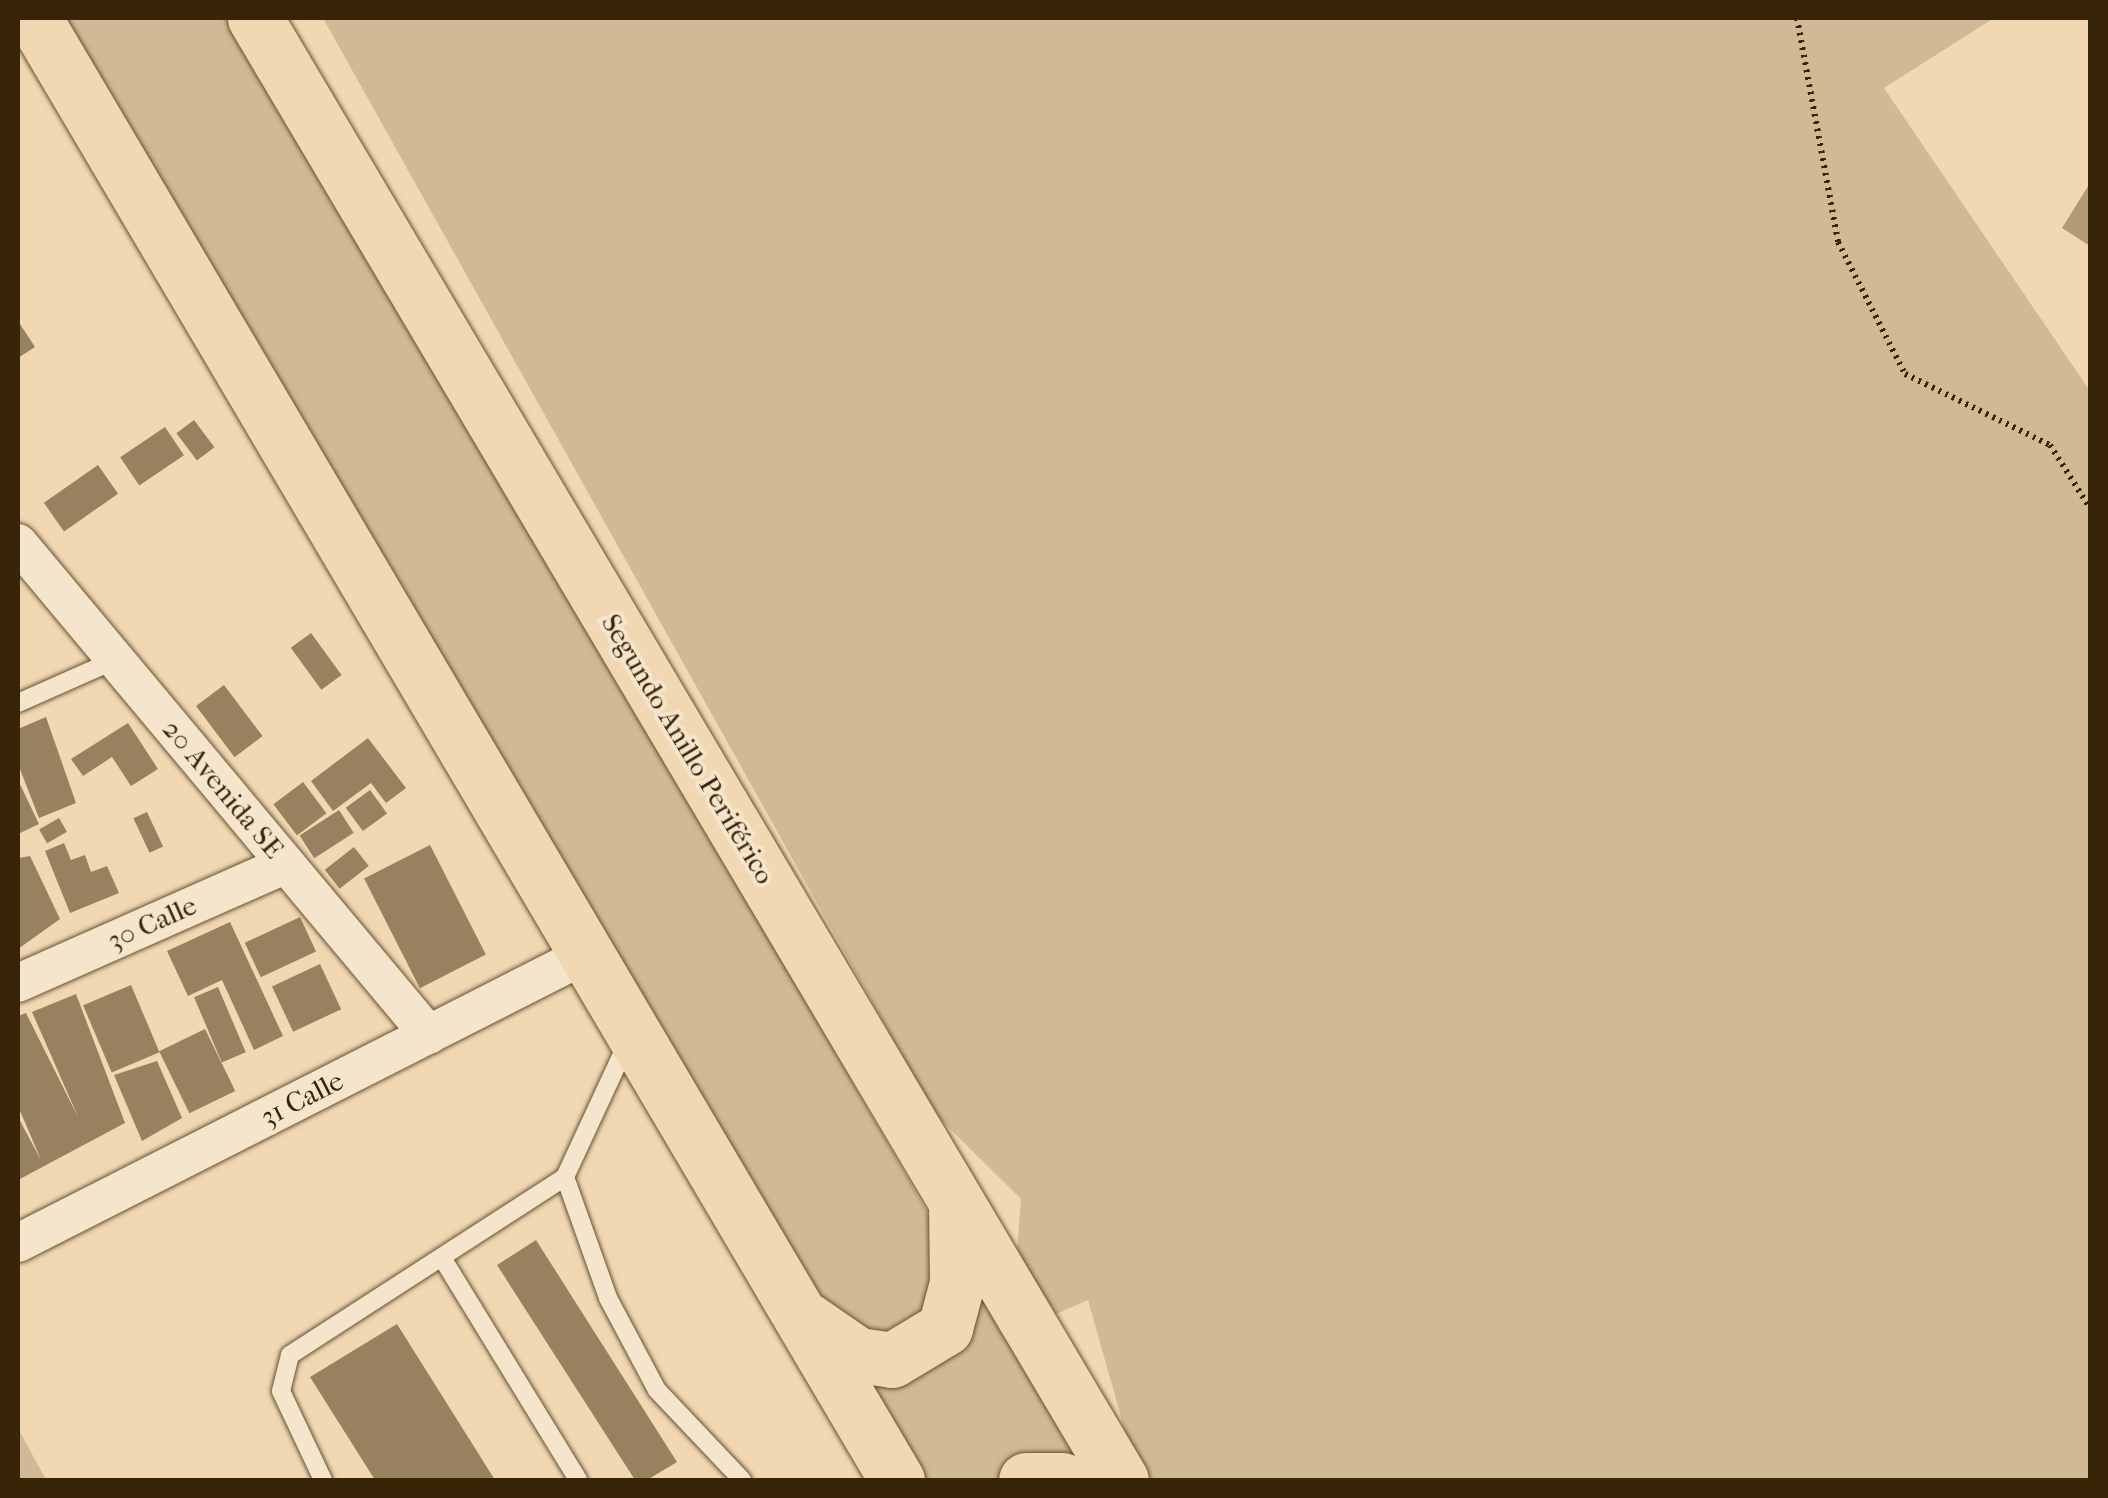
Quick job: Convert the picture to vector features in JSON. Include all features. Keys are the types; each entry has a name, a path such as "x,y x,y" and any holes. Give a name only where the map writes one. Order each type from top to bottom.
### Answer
{"main road":[{"path":"34,18 897,1480"},
{"name":"Segundo Anillo Periférico","path":"256,18 1121,1480"},
{"path":"800,1316 858,1355 892,1360 945,1328 957,1283 956,1201"},
{"path":"1026,1480 1062,1480"}],"street":[{"name":"20 Avenida SE","path":"18,543 430,1034"},
{"name":"30 Calle","path":"18,982 286,864"},
{"name":"31 Calle","path":"18,1243 587,954"}],"lane":[{"path":"18,703 115,660"},
{"path":"323,1480 281,1391 290,1355 444,1261 565,1177 633,1032"},
{"path":"565,1177 608,1298 657,1390 742,1480"},
{"path":"444,1261 578,1480"}],"path":[{"path":"1797,18 1838,242 1905,374 2050,445 2090,508"}],"shaded area":[{"path":"43,18 239,18 929,1215 931,1303 893,1340 812,1309"},
{"path":"323,18 1994,18 1884,88 2090,391 2090,1480 1152,1480 1127,1438 1088,1300 1056,1314 1017,1253 1021,1199 935,1114"},
{"path":"2090,183 2090,246 2062,228"},
{"path":"969,1263 1088,1475 1025,1463 995,1480 899,1480 828,1358 894,1365"},
{"path":"18,1428 46,1480 18,1480"}],"building":[{"path":"18,321 35,347 18,358"},
{"path":"194,420 214,447 197,460 176,433"},
{"path":"165,427 184,455 139,485 120,457"},
{"path":"98,465 118,494 64,532 44,503"},
{"path":"311,633 342,675 321,690 291,648"},
{"path":"224,685 263,736 235,757 196,706"},
{"path":"46,717 76,803 39,818 18,764 18,729"},
{"path":"128,723 158,769 131,786 112,757 83,776 71,759"},
{"path":"368,738 406,788 386,803 371,783 333,811 311,781"},
{"path":"18,780 39,824 18,834"},
{"path":"303,782 326,813 297,835 273,804"},
{"path":"370,790 387,813 363,831 346,808"},
{"path":"339,810 354,833 314,858 300,836"},
{"path":"147,812 163,846 149,853 133,818"},
{"path":"59,818 67,832 47,843 39,830"},
{"path":"64,843 71,860 85,855 91,872 107,866 119,893 70,913 45,851"},
{"path":"430,845 486,955 420,988 364,879"},
{"path":"354,847 369,866 340,889 325,870"},
{"path":"30,856 60,919 18,949 18,858"},
{"path":"300,917 316,951 261,977 245,943"},
{"path":"230,922 283,1036 254,1050 222,980 188,996 167,951"},
{"path":"320,964 341,1009 293,1032 272,986"},
{"path":"131,985 160,1052 112,1073 83,1005"},
{"path":"218,987 246,1052 222,1063 194,997"},
{"path":"76,994 125,1123 18,1180 18,1117 41,1160 18,1106 18,1016 26,1013 79,1119 32,1012"},
{"path":"205,1029 235,1091 189,1113 159,1051"},
{"path":"157,1061 182,1118 142,1141 114,1075"},
{"path":"536,1240 677,1462 647,1480 635,1480 497,1265"},
{"path":"397,1324 495,1480 375,1480 310,1377"}]}
